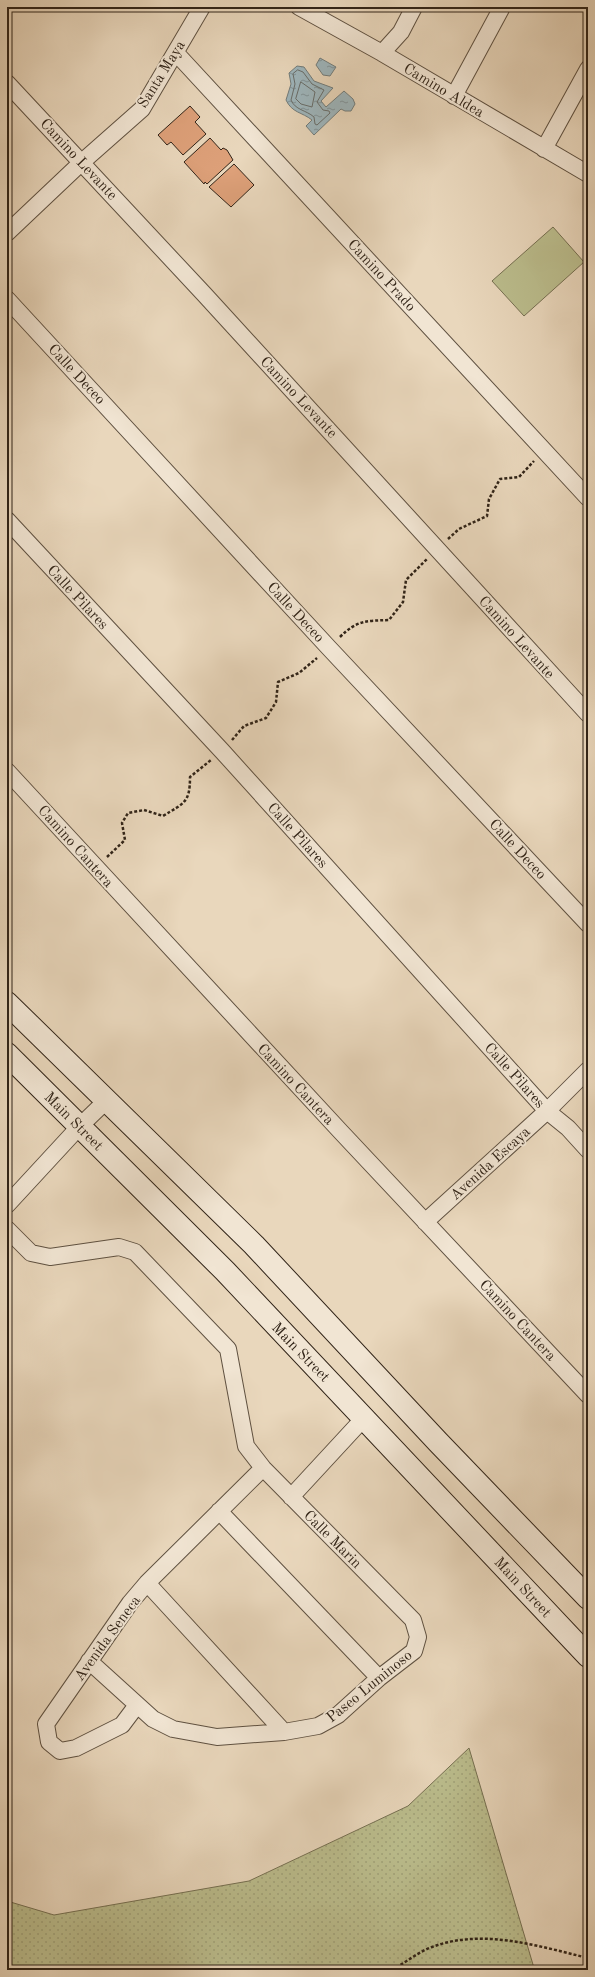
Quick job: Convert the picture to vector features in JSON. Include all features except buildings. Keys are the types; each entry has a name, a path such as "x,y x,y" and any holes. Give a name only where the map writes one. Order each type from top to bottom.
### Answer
{"main road":[{"path":"7,1003 254,1244 438,1442 588,1598"},
{"name":"Main Street","path":"7,1054 225,1271 588,1656"}],"street":[{"name":"Santa Maya","path":"7,233 82,162 142,109 202,7"},
{"name":"Camino Aldea","path":"299,7 382,53 588,174"},
{"path":"382,53 401,32 414,7"},
{"path":"454,96 501,8"},
{"name":"Camino Prado","path":"176,53 588,498"},
{"path":"544,149 588,69"},
{"name":"Camino Levante","path":"7,83 82,162 588,714"},
{"name":"Calle Deceo","path":"7,299 329,648 588,924"},
{"name":"Calle Pilares","path":"7,520 222,752 546,1111 568,1128 588,1150"},
{"name":"Camino Cantera","path":"7,771 425,1222 588,1395"},
{"name":"Avenida Escaya","path":"425,1222 546,1111 588,1070"},
{"path":"7,1206 79,1127 106,1101"},
{"name":"Calle Marin","path":"7,1229 31,1253 37,1255 50,1257 119,1247 135,1252 228,1349 246,1446 263,1468 403,1609"},
{"path":"291,1497 364,1418"},
{"name":"Avenida Seneca","path":"137,1704 122,1725 76,1748 60,1750 49,1742 46,1724 130,1603 147,1583 263,1468"},
{"path":"219,1512 379,1678"},
{"path":"147,1583 284,1732"},
{"name":"Paseo Luminoso","path":"89,1661 153,1719 173,1729 217,1737 284,1732 318,1726 338,1715 379,1678 414,1651 418,1637 414,1620 403,1609"}],"path":[{"path":"96,868 125,840 122,823 128,813 144,810 163,816 184,803 190,792 190,777 222,752 244,726 266,718 276,702 278,682 299,673 350,628 362,621 389,620 403,602 406,580 459,529 487,516 489,499 500,479 519,477 544,450"},
{"path":"392,1970 431,1947 467,1938 512,1940 588,1958"}],"green space":[{"path":"553,227 584,262 524,316 492,281"},
{"path":"469,1748 534,1968 522,1970 7,1970 7,1901 54,1915 249,1881 408,1806"},
{"path":"534,1968 588,1969 588,1970 522,1970"}],"water":[{"path":"320,58 336,67 330,76 323,75 316,65"},
{"path":"297,66 304,67 314,81 333,88 321,101 326,107 344,91 353,99 355,104 351,111 341,109 314,135 306,126 312,120 294,110 286,100 291,84 289,73"}]}
